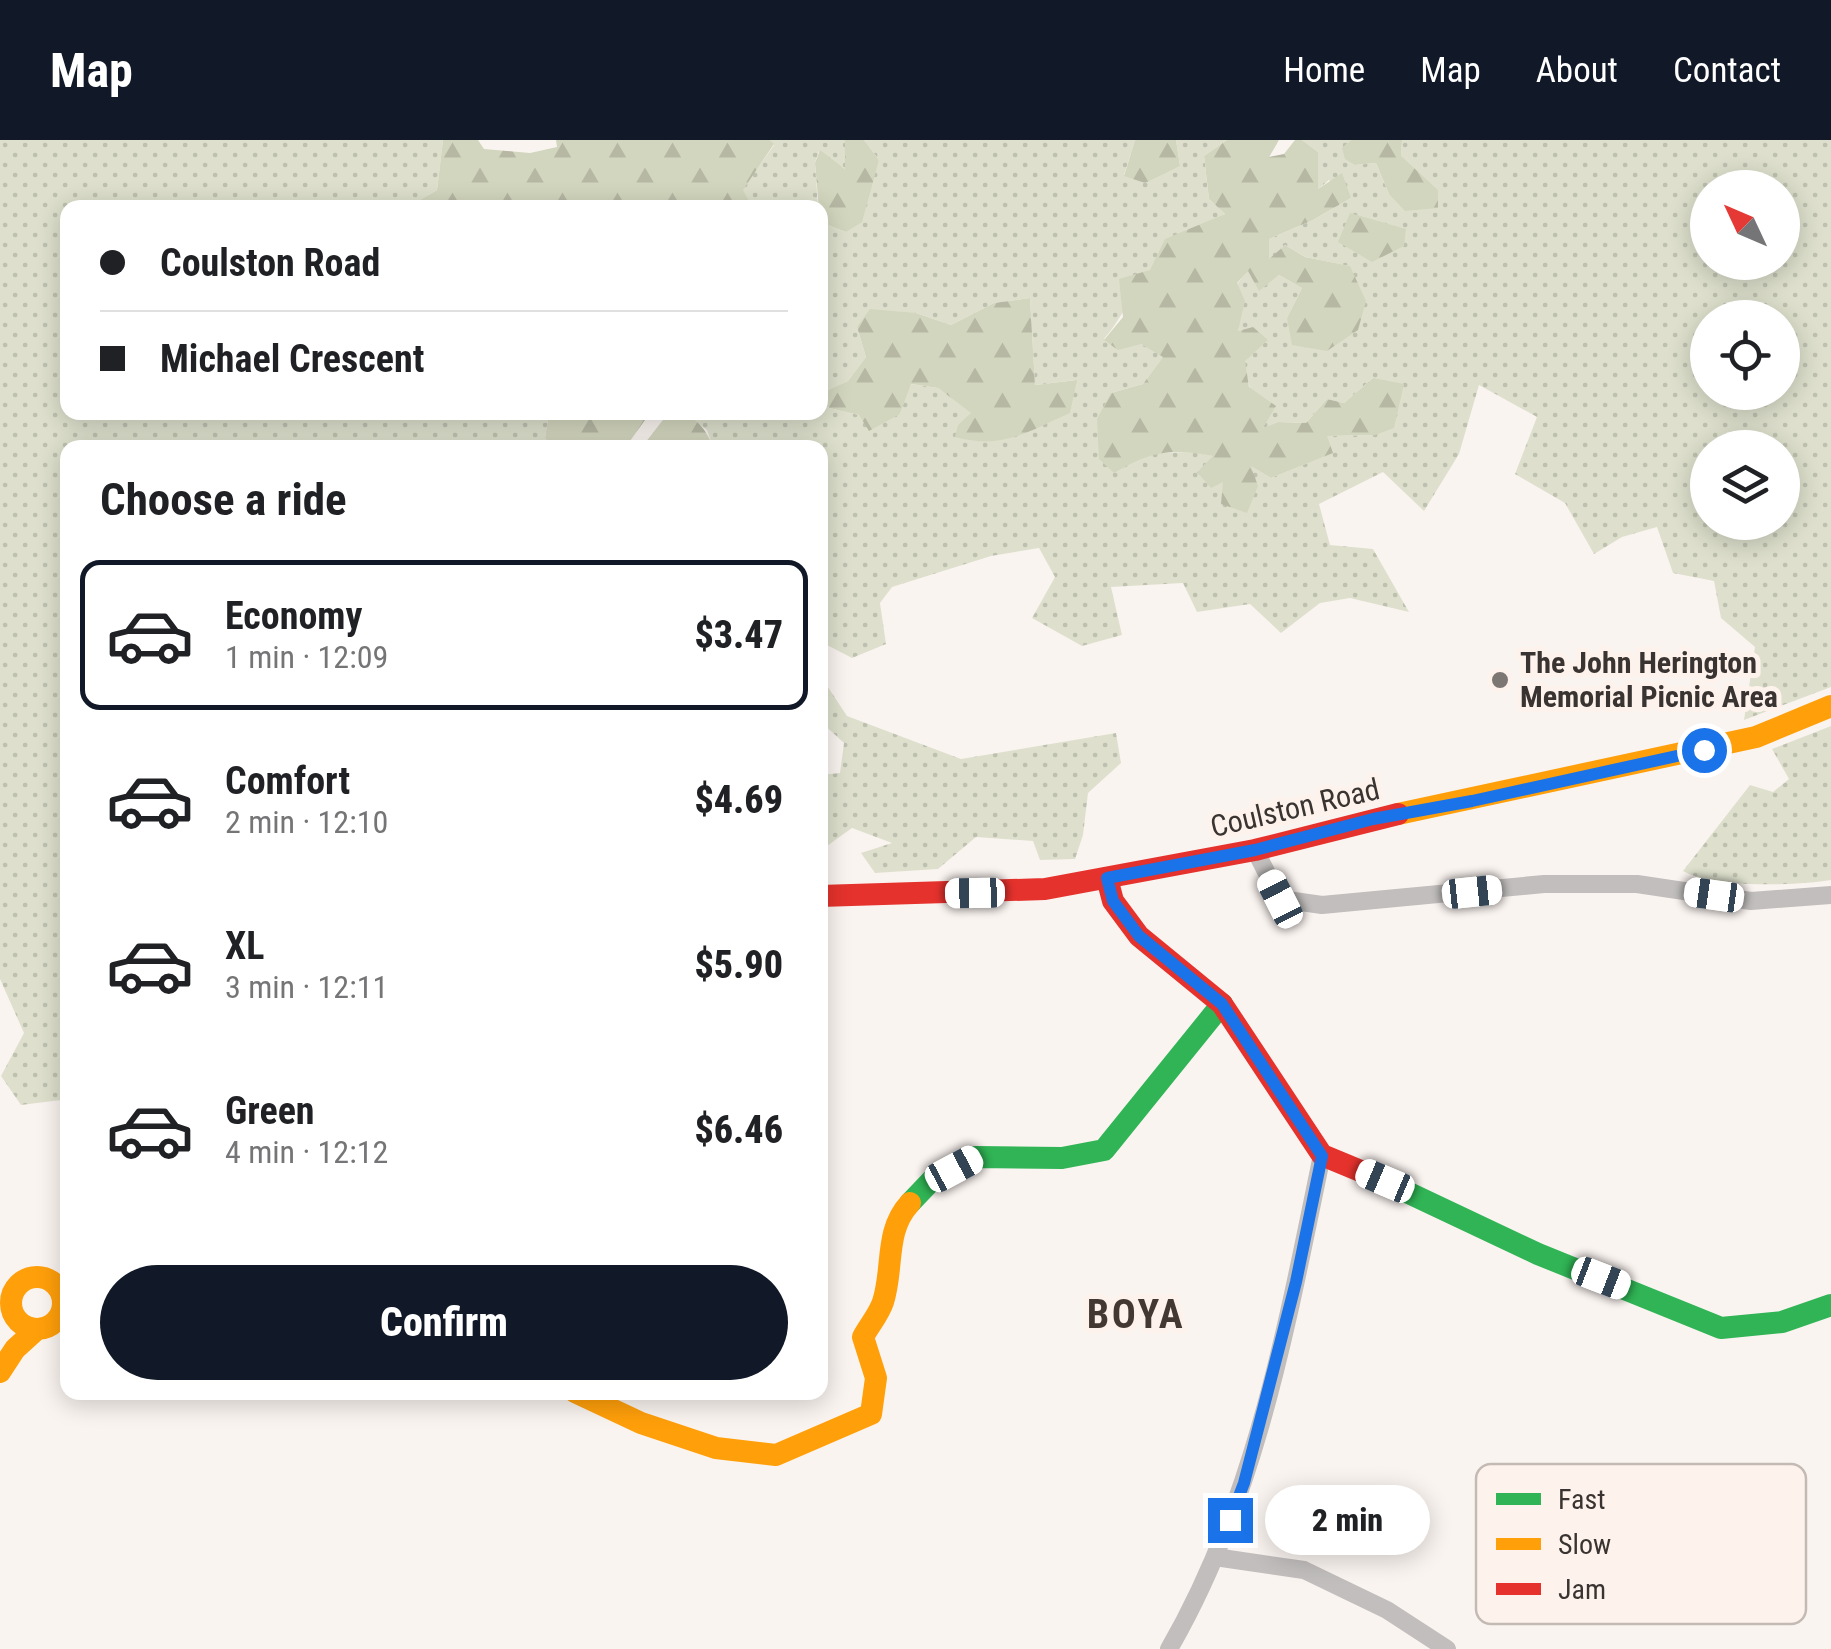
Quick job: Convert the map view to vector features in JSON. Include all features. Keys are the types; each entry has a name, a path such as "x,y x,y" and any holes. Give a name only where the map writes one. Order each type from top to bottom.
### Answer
{"street":[{"name":"Coulston Road","path":"828,896 1045,889 1255,850 1373,819 1741,741 1831,706"},
{"path":"1255,850 1280,899 1322,905 1544,884 1638,884 1751,901 1831,894"},
{"path":"1107,878 1113,901 1132,928 1222,1004 1322,1156 1385,1181 1538,1254 1721,1328 1782,1322 1831,1305"},
{"path":"592,1400 641,1424 716,1448 776,1455 871,1414 876,1378 863,1336 883,1302 888,1254 901,1212 931,1181 976,1157 1062,1158 1104,1150 1222,1004"},
{"path":"1169,1649 1200,1595 1244,1483 1296,1282 1322,1156"},
{"path":"0,1346 14,1301 34,1276 60,1288"},
{"path":"14,1301 53,1324 60,1310"},
{"path":"0,1372 15,1349 14,1301"},
{"path":"1215,1557 1304,1570 1387,1610 1447,1649"}],"green space":[{"path":"0,140 443,140 437,190 420,200 60,200 60,420 548,420 547,440 60,440 60,1100 21,1105 1,1076 24,1033 0,979"},
{"path":"443,140 478,140 484,149 530,153 557,147 556,140 770,140 774,144 743,190 748,200 420,200 437,190"},
{"path":"770,140 845,140 845,169 819,151 815,163 818,200 748,200 742,190 774,145"},
{"path":"845,140 864,140 879,160 862,222 846,232 828,225 828,200 818,200 815,163 820,150 845,169"},
{"path":"864,140 1135,140 1124,175 1180,166 1176,140 1227,140 1204,156 1209,199 1225,214 1165,254 1104,339 1141,344 1164,356 1143,384 1111,393 1148,453 1215,456 1197,472 1250,465 1271,478 1332,453 1326,436 1375,435 1373,378 1344,403 1327,399 1306,423 1278,422 1262,429 1249,383 1239,337 1241,300 1237,284 1248,270 1259,290 1279,275 1302,288 1287,318 1349,266 1305,257 1285,245 1269,260 1269,239 1351,198 1329,180 1317,190 1318,152 1302,140 1351,140 1343,148 1355,165 1376,163 1389,194 1402,140 1831,140 1831,687 1744,720 1755,647 1721,618 1714,581 1673,573 1657,527 1622,537 1594,554 1565,503 1515,474 1537,417 1479,385 1459,454 1424,511 1383,472 1319,504 1330,545 1373,549 1409,612 1350,598 1320,603 1281,633 1250,604 1197,612 1183,583 1111,587 1122,635 1082,646 1032,618 1055,577 1039,548 991,556 892,587 880,603 886,644 852,658 828,646 828,440 711,440 707,430 693,420 828,420 828,406 859,415 900,414 910,384 938,388 972,413 1076,380 1035,385 1030,298 994,303 951,325 916,313 857,327 866,357 848,381 828,391 828,225 846,232 879,160"},
{"path":"1135,140 1176,140 1180,166 1145,183 1124,176"},
{"path":"1227,140 1279,140 1269,157 1284,154 1295,140 1302,140 1318,152 1318,189 1342,173 1351,198 1269,239 1269,259 1285,245 1305,257 1350,266 1366,301 1358,330 1327,351 1292,345 1287,318 1302,288 1279,275 1259,291 1248,271 1237,283 1245,301 1238,331 1253,327 1268,340 1245,361 1249,387 1276,406 1263,428 1278,422 1306,423 1327,399 1344,403 1373,378 1404,384 1394,428 1375,435 1327,436 1333,453 1271,478 1251,466 1258,486 1247,513 1221,504 1223,482 1211,488 1197,472 1213,456 1161,453 1114,473 1099,459 1097,419 1111,393 1143,384 1163,357 1141,344 1118,350 1104,340 1123,317 1119,279 1150,270 1165,239 1225,214 1209,199 1204,156"},
{"path":"1351,140 1402,140 1401,156 1438,190 1438,208 1405,211 1389,194 1376,163 1355,165 1345,159 1342,148"},
{"path":"1350,213 1406,229 1404,246 1372,262 1338,242"},
{"path":"1030,298 1035,385 1077,380 1070,413 1014,437 987,441 955,437 958,425 971,413 938,388 911,384 900,414 869,431 859,415 829,408 828,390 848,381 866,357 857,327 870,309 916,313 951,325 994,303"},
{"path":"548,420 645,420 631,440 545,438"},
{"path":"663,420 693,420 710,440 647,440"},
{"path":"828,687 847,716 961,759 1116,733 1121,763 1088,793 1083,835 1075,859 1040,860 1033,841 976,837 938,869 875,873 861,853 892,843 852,828 828,845 828,774 840,773 844,743 828,728"},
{"path":"1831,726 1831,880 1734,883 1683,871 1750,785 1773,792 1789,779 1772,749"}],"traffic: fast":[{"path":"910,1203 931,1181 976,1157 1062,1158 1104,1150 1222,1004"},
{"path":"1375,1177 1538,1254 1721,1328 1782,1322 1831,1305"}],"traffic: slow":[{"path":"1398,814 1756,737 1831,706"},
{"path":"592,1400 641,1423 716,1448 776,1455 871,1414 876,1378 863,1337 883,1302 896,1225 910,1203"},
{"path":"60,1292 47,1279 27,1279 13,1293 11,1303 13,1313 27,1327 47,1327 60,1314"},
{"path":"0,1372 15,1349 37,1329"}],"traffic: jam":[{"path":"828,896 1045,889 1255,850 1398,814"},
{"path":"1107,878 1113,901 1139,936 1222,1004 1322,1155 1375,1177"}],"place":[{"name":"The John Herington Memorial Picnic Area","path":"1500,680"}],"district":[{"name":"BOYA","path":"1136,1314"}],"route":[{"path":"1230,1520 1244,1483 1296,1282 1322,1156 1222,1004 1139,936 1113,901 1107,878 1255,850 1373,819 1704,750"}]}
